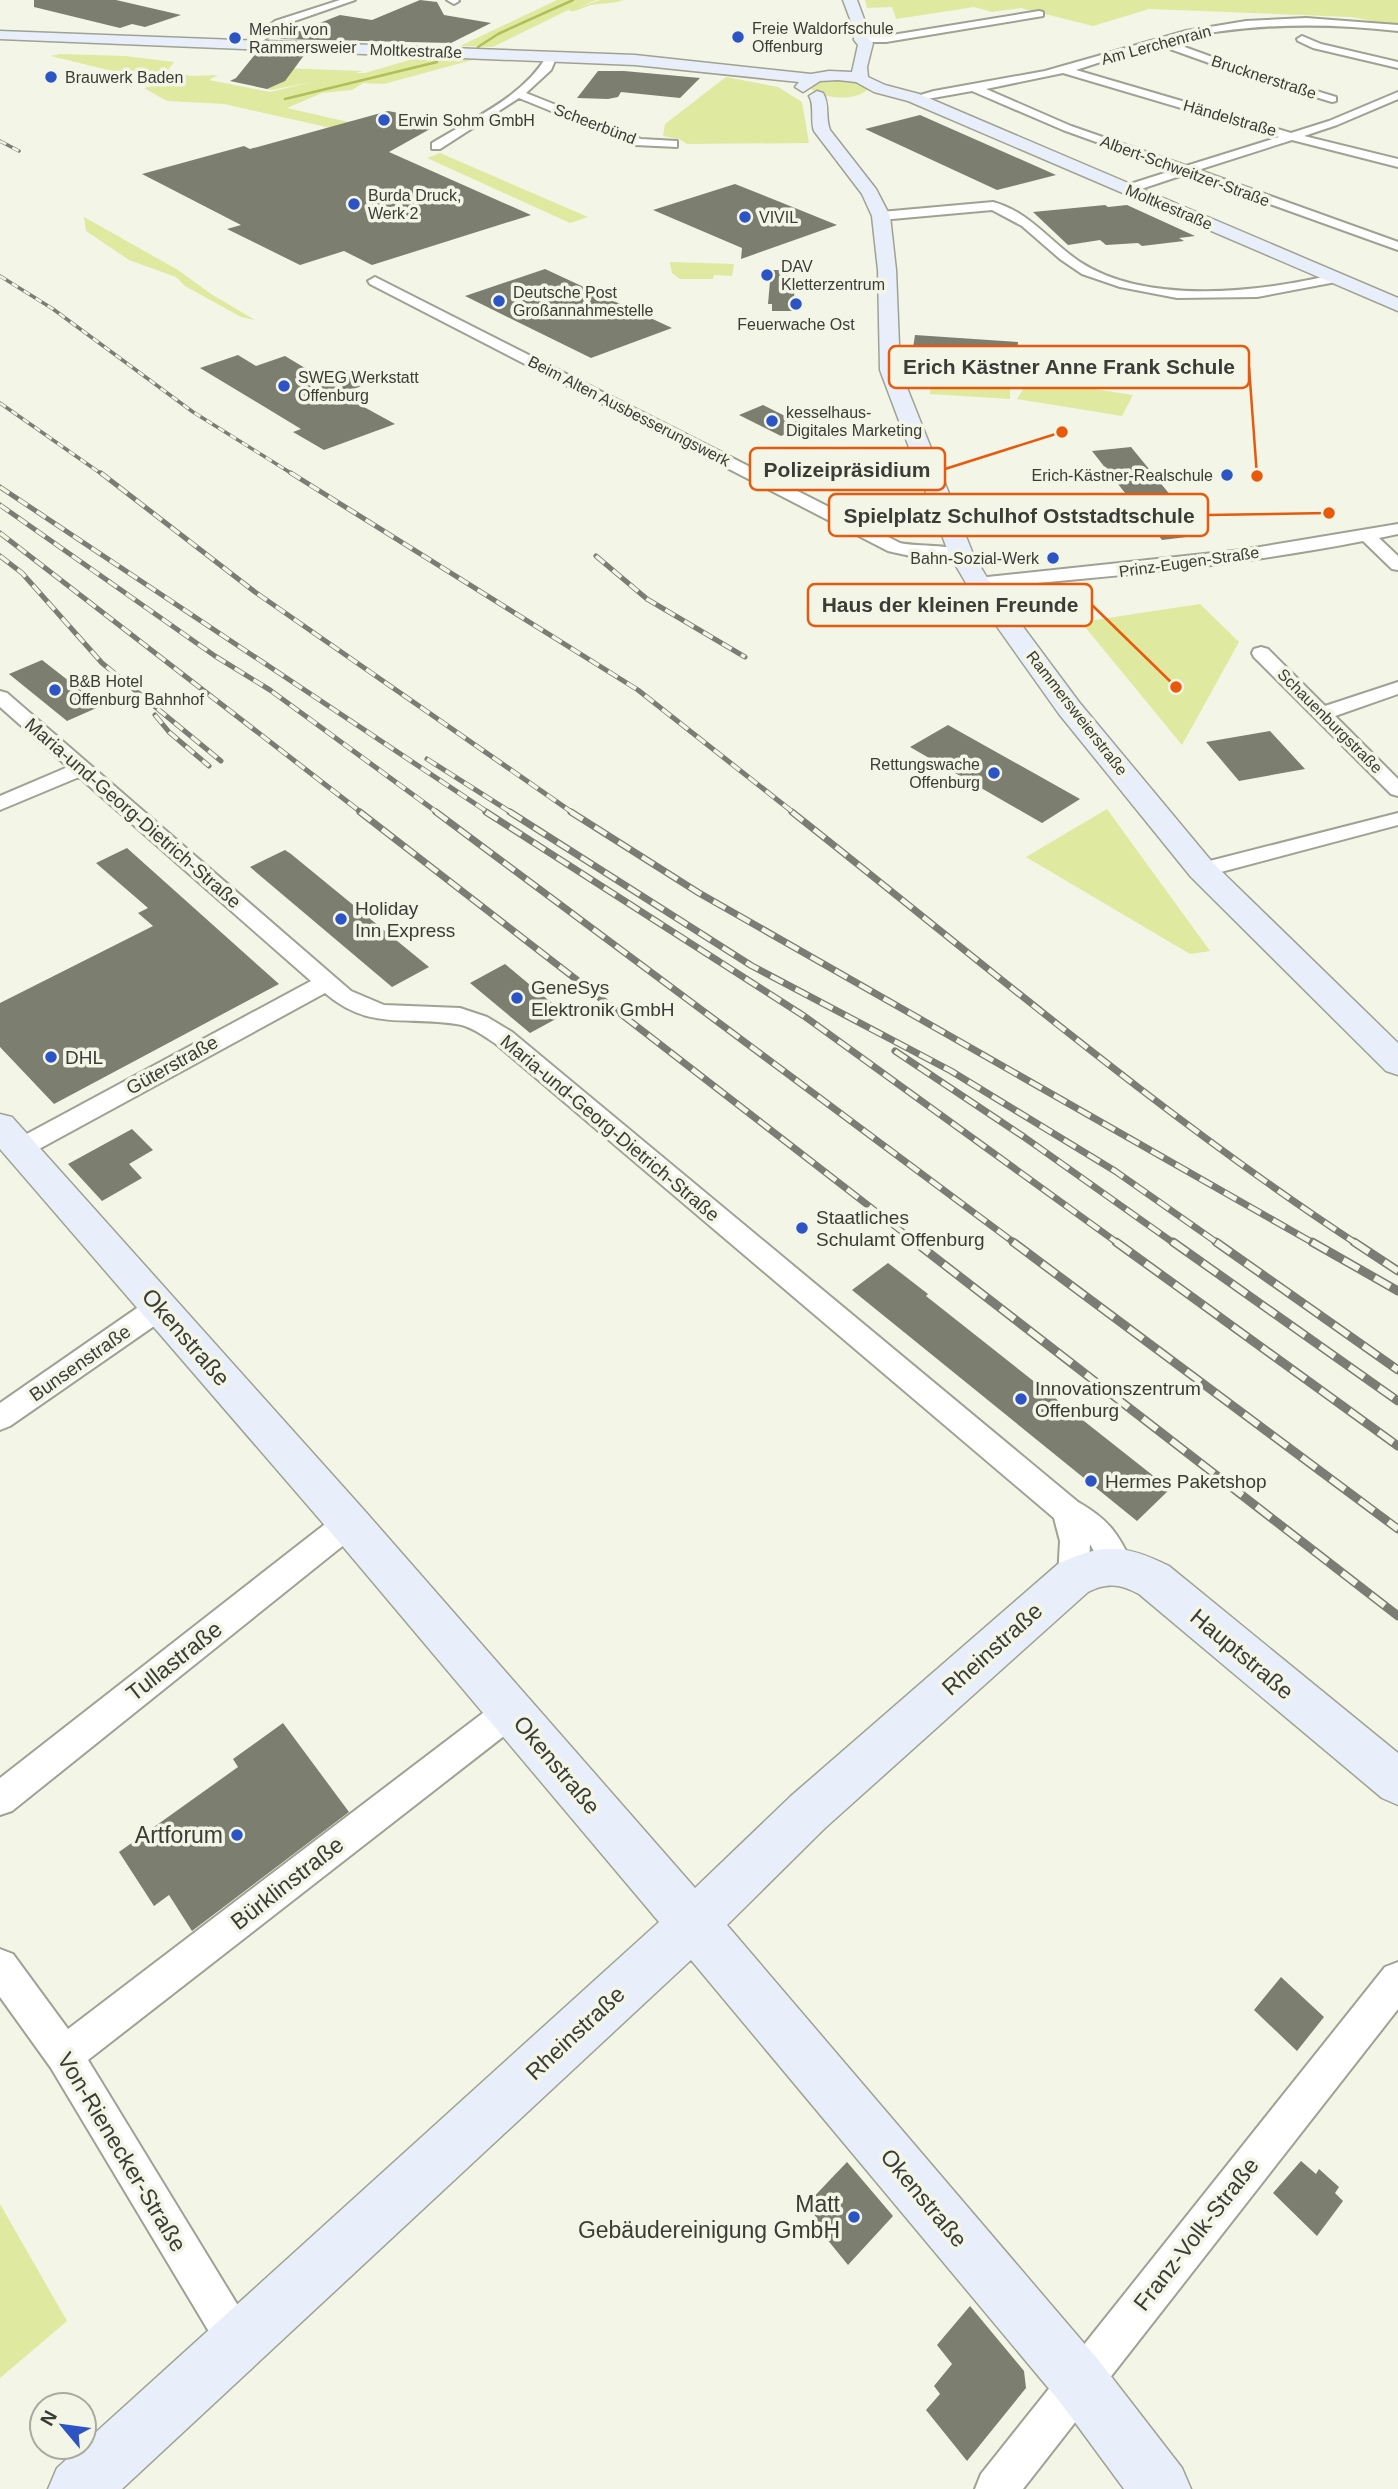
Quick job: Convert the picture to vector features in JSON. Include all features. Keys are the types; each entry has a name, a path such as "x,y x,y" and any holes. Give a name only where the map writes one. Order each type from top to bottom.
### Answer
{"street":[{"path":"250,46 278,23 350,0"},
{"path":"850,0 861,40 866,43 859,67 862,90"},
{"path":"811,87 852,60 856,45 861,40 886,39 1039,14"},
{"name":"Am Lerchenrain","path":"916,98 1064,70 1158,41 1234,26 1306,19 1345,20 1398,28"},
{"name":"Moltkestraße","path":"0,36 552,56 635,60 747,72 811,87 836,104 829,138"},
{"path":"1302,39 1317,46 1398,65"},
{"name":"Brucknerstraße","path":"1158,41 1244,72 1332,99"},
{"path":"439,143 518,94 542,74 552,56"},
{"name":"Händelstraße","path":"1064,70 1290,136 1398,163"},
{"path":"831,76 862,90"},
{"name":"Rammersweierstraße","path":"811,87 820,101 818,119 822,131 870,193 881,215 887,270 890,370 959,548 978,583 1063,700 1202,870 1398,1063"},
{"name":"Albert-Schweitzer-Straße","path":"975,88 1067,128 1398,246"},
{"name":"Moltkestraße","path":"862,90 916,98 940,107 1398,305"},
{"name":"Moltkestraße","path":"862,90 940,107"},
{"name":"Scheerbünd","path":"518,94 639,142 673,144"},
{"path":"1128,189 1334,123 1398,95"},
{"path":"881,215 993,206 1009,210 1054,249 1086,271 1138,288 1171,293 1208,296 1266,293 1336,278"},
{"name":"Beim Alten Ausbesserungswerk","path":"375,281 883,541 915,552 959,548"},
{"name":"Prinz-Eugen-Straße","path":"978,583 1132,570 1398,529"},
{"path":"1366,536 1398,565"},
{"name":"Schauenburgstraße","path":"1261,653 1398,790"},
{"path":"1322,714 1398,688"},
{"name":"Maria-und-Georg-Dietrich-Straße","path":"0,697 343,996 381,1013 460,1016 479,1023 503,1038 1067,1510 1097,1528 1107,1541 1118,1565"},
{"path":"0,804 82,768"},
{"path":"1202,870 1398,819"},
{"name":"Güterstraße","path":"10,1137 325,983"},
{"name":"Okenstraße","path":"10,1137 349,1523 693,1924 1092,2398 1176,2489"},
{"name":"Bunsenstraße","path":"0,1418 160,1307"},
{"path":"1067,1510 1075,1541 1073,1578"},
{"name":"Tullastraße","path":"0,1800 349,1523"},
{"path":"1073,1578 1094,1567 1118,1565"},
{"name":"Hauptstraße","path":"1118,1565 1136,1570 1154,1580 1398,1782"},
{"name":"Rheinstraße","path":"78,2489 693,1924 808,1812 1073,1578"},
{"name":"Bürklinstraße","path":"64,2055 511,1711"},
{"name":"Von-Rienecker-Straße","path":"0,1967 64,2055 237,2341"},
{"name":"Franz-Volk-Straße","path":"996,2489 1092,2398 1398,1980"},
{"name":"Okenstraße","path":"1092,2398 1161,2489"}],"green space":[{"path":"557,0 596,0 577,8 600,0 624,0 569,11 571,9 493,47 460,46"},
{"path":"865,0 1398,0 1398,26 1351,17 1149,9 1093,26 1021,8 992,12 974,7 896,19 892,7 867,8"},
{"path":"51,56 125,56 174,62 168,70 190,76 218,75 209,80 270,92 312,82 267,89 281,68 365,73 420,57 472,60 384,84 363,83 352,90 322,93 287,108 409,136 398,143 224,104 167,101 144,88 161,83"},
{"path":"726,77 778,87 802,102 809,143 687,144 679,139 663,136 665,124"},
{"path":"828,79 855,80 869,88 857,95 841,98 811,89 812,85"},
{"path":"440,153 588,217 570,223 427,158"},
{"path":"84,217 178,270 211,294 255,320 241,317 185,286 176,277 129,260 86,231"},
{"path":"670,262 734,264 732,276 680,279 672,273"},
{"path":"931,377 1010,381 1010,399 930,394"},
{"path":"1030,379 1133,395 1122,416 1017,399"},
{"path":"1200,604 1239,642 1182,745 1081,622"},
{"path":"1107,809 1210,951 1190,954 1026,857"},
{"path":"0,2204 67,2321 0,2378"}],"building":[{"path":"34,0 116,0 181,15 145,27 132,24 120,28 34,7"},
{"path":"420,0 437,2 444,15 491,23 451,43 279,39 340,15 372,20"},
{"path":"257,52 305,54 285,81 267,89 230,81 236,78"},
{"path":"598,71 700,78 680,98 621,92 618,97 608,99 577,98"},
{"name":"Burda Druck, Werk 2","path":"388,111 415,116 400,124 430,129 389,152 531,215 372,265 344,251 300,265 227,229 241,225 142,174 244,146 250,149"},
{"path":"920,115 1056,175 997,190 865,129"},
{"name":"VIVIL","path":"735,184 837,225 741,259 742,248 653,210"},
{"path":"1127,205 1195,236 1179,238 1184,241 1142,246 1138,243 1106,245 1100,240 1068,245 1033,212"},
{"path":"545,269 672,328 591,358 465,296"},
{"path":"771,270 796,270 793,311 772,311 772,304 768,304"},
{"path":"915,335 1018,342 1016,362 1003,361 1002,367 911,361"},
{"name":"SWEG Werkstatt Offenburg","path":"238,355 256,366 285,356 320,377 342,368 373,381 347,392 369,405 364,407 395,424 324,450 293,432 301,429 200,368"},
{"name":"kesselhaus- Digitales Marketing","path":"763,405 805,426 781,436 739,415"},
{"path":"1131,447 1203,535 1162,540 1092,451"},
{"name":"B&B Hotel Offenburg Bahnhof","path":"42,660 101,706 67,721 9,674"},
{"name":"Rettungswache Offenburg","path":"948,725 1080,799 1042,823 910,747"},
{"path":"1270,731 1305,769 1239,781 1206,742"},
{"path":"127,848 279,984 54,1104 0,1047 0,1003 153,926 138,913 148,908 96,863"},
{"name":"Holiday Inn Express","path":"285,850 429,967 392,987 250,867"},
{"name":"GeneSys Elektronik GmbH","path":"505,964 565,1014 530,1033 470,983"},
{"path":"132,1129 153,1150 129,1164 142,1178 102,1201 68,1164"},
{"name":"Innovationszentrum Offenburg","path":"888,1263 1170,1489 1137,1521 852,1290"},
{"name":"Artforum","path":"283,1723 349,1812 192,1931 169,1895 154,1906 119,1852 238,1767 233,1759"},
{"path":"1281,1977 1324,2017 1297,2051 1254,2010"},
{"path":"1301,2161 1316,2174 1319,2169 1339,2187 1335,2193 1343,2201 1317,2236 1273,2193"},
{"name":"Matt Gebäudereinigung GmbH","path":"847,2162 893,2216 848,2265 813,2222 816,2217 806,2205"},
{"path":"970,2306 1024,2371 1026,2388 967,2461 926,2410 940,2394 934,2386 952,2364 937,2345"}],"waterway":[{"path":"478,47 498,34 573,0"},
{"path":"285,99 437,62"}],"railway":[{"path":"0,141 19,151"},
{"path":"0,276 53,309 193,412 294,475"},
{"path":"0,403 103,475"},
{"path":"101,473 255,592 573,813"},
{"path":"291,473 638,690 794,813"},
{"path":"0,487 489,813"},
{"path":"0,505 215,656 270,690 438,813"},
{"path":"0,533 362,813"},
{"path":"0,556 22,573 102,663 221,761"},
{"path":"596,556 647,599 745,657"},
{"path":"155,715 169,732 209,766"},
{"path":"427,759 512,813"},
{"path":"360,812 918,1244"},
{"path":"436,812 1016,1244"},
{"path":"486,812 804,1016 1119,1244"},
{"path":"510,812 752,966 951,1071 1115,1171 1219,1244"},
{"path":"571,812 699,893 1315,1244"},
{"path":"792,812 1140,1089 1283,1194 1356,1243"},
{"path":"895,1051 1024,1137 1175,1244"},
{"path":"915,1242 1398,1616"},
{"path":"1013,1242 1398,1529"},
{"path":"1116,1242 1398,1446"},
{"path":"1173,1242 1398,1401"},
{"path":"1216,1242 1398,1370"},
{"path":"1312,1242 1398,1291"},
{"path":"1356,1243 1398,1271"}],"place":[{"name":"Freie Waldorfschule Offenburg","path":"738,37"},
{"name":"Menhir von Rammersweier","path":"235,38"},
{"name":"Brauwerk Baden","path":"51,77"},
{"name":"Erwin Sohm GmbH","path":"384,120"},
{"name":"Burda Druck, Werk 2","path":"354,204"},
{"name":"VIVIL","path":"745,217"},
{"name":"DAV Kletterzentrum","path":"767,275"},
{"name":"Deutsche Post Großannahmestelle","path":"499,301"},
{"name":"Feuerwache Ost","path":"796,304"},
{"name":"SWEG Werkstatt Offenburg","path":"284,386"},
{"name":"kesselhaus- Digitales Marketing","path":"772,421"},
{"name":"Polizeipräsidium","path":"1062,432"},
{"name":"Erich-Kästner-Realschule","path":"1227,475"},
{"name":"Erich Kästner Anne Frank Schule","path":"1257,476"},
{"name":"Spielplatz Schulhof Oststadtschule","path":"1329,513"},
{"name":"Bahn-Sozial-Werk","path":"1053,558"},
{"name":"Haus der kleinen Freunde","path":"1176,687"},
{"name":"B&B Hotel Offenburg Bahnhof","path":"55,690"},
{"name":"Rettungswache Offenburg","path":"994,773"},
{"name":"Holiday Inn Express","path":"341,919"},
{"name":"GeneSys Elektronik GmbH","path":"517,998"},
{"name":"DHL","path":"51,1057"},
{"name":"Staatliches Schulamt Offenburg","path":"802,1228"},
{"name":"Innovationszentrum Offenburg","path":"1021,1399"},
{"name":"Hermes Paketshop","path":"1091,1481"},
{"name":"Artforum","path":"237,1835"},
{"name":"Matt Gebäudereinigung GmbH","path":"854,2217"}]}
